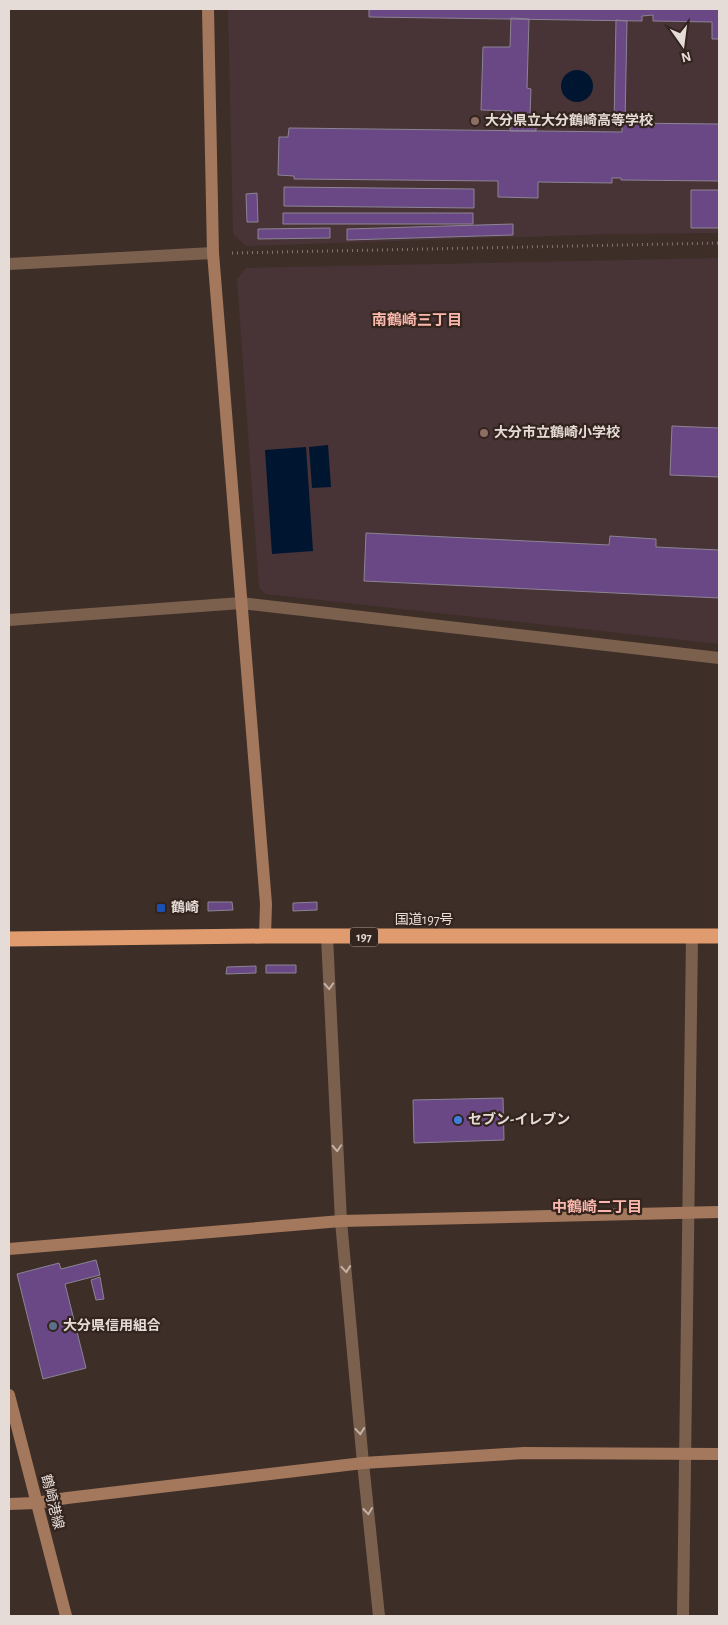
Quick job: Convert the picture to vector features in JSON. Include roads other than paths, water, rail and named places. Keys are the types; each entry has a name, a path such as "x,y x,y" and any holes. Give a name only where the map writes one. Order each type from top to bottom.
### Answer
{"highway":[{"name":"国道197号","path":"9,939 265,936 719,936"}],"street":[{"path":"208,9 213,253 266,904 265,936"},
{"path":"9,264 213,253"},
{"path":"9,620 241,604 719,658"},
{"path":"683,1616 692,936"},
{"path":"327,937 341,1220 379,1616"},
{"path":"9,1249 341,1220 719,1212"},
{"name":"鶴崎港線","path":"9,1395 66,1616"},
{"path":"9,1504 36,1503 363,1463 524,1453 719,1454"}],"water":[{"path":"577,70 583,71 588,75 592,80 592,92 588,97 583,101 577,102 571,101 566,97 562,92 561,86 562,80 566,75 571,71"},
{"path":"328,445 331,487 312,488 309,447"},
{"path":"306,447 313,551 272,554 265,450"}],"place":[{"name":"大分県立大分鶴崎高等学校","path":"475,121"},
{"name":"大分市立鶴崎小学校","path":"484,433"},
{"name":"鶴崎","path":"161,908"},
{"name":"セブン-イレブン","path":"458,1120"},
{"name":"大分県信用組合","path":"53,1326"}],"district":[{"name":"南鶴崎三丁目","path":"417,320"},
{"name":"中鶴崎二丁目","path":"597,1207"}]}
